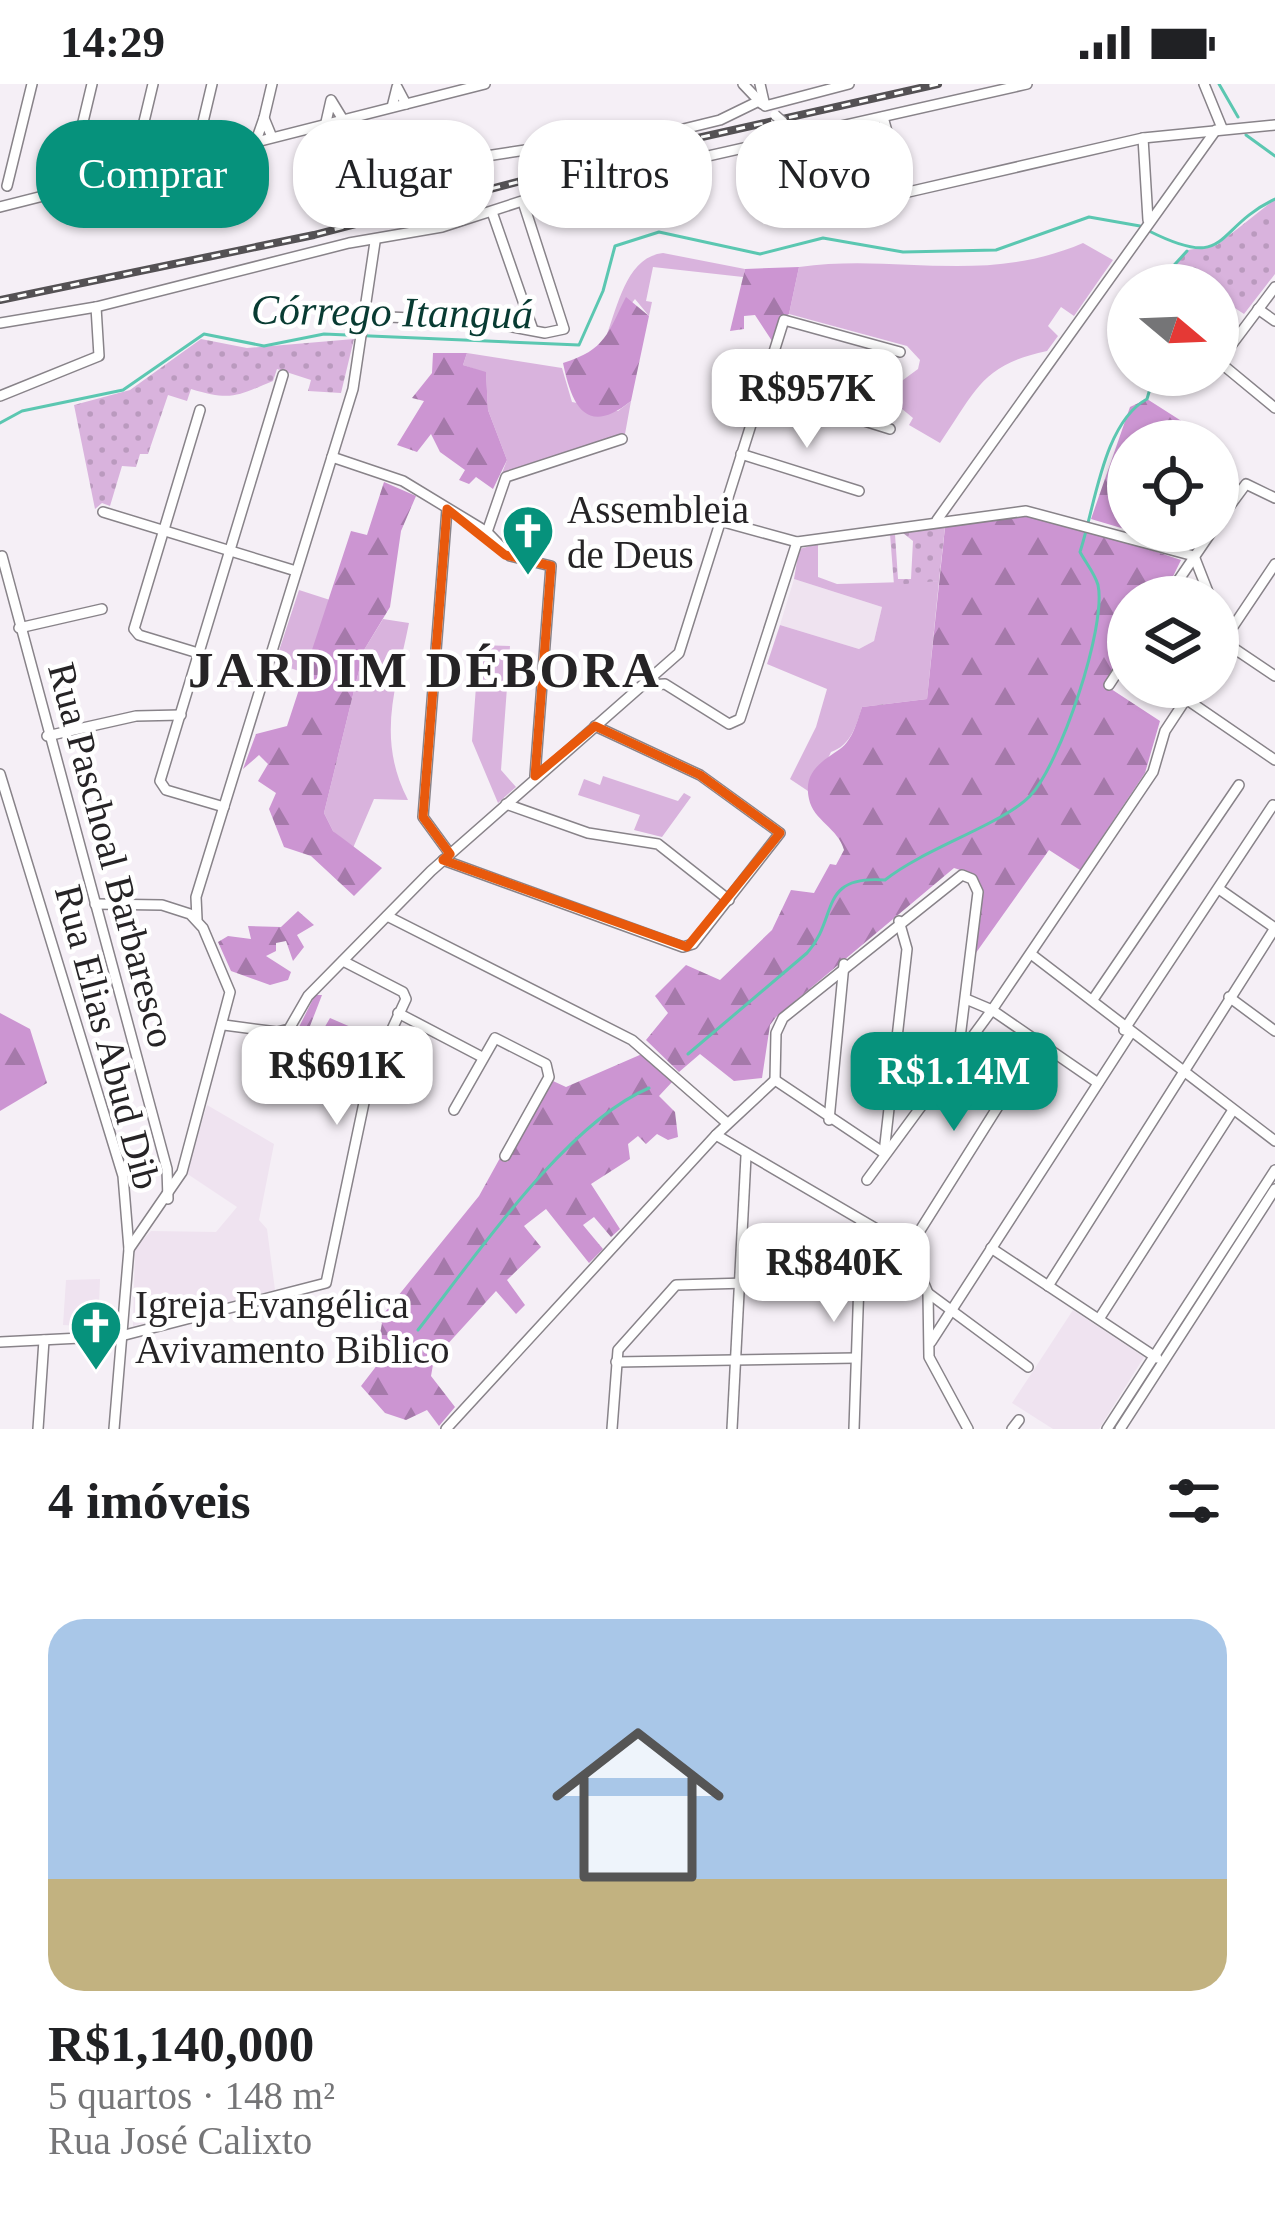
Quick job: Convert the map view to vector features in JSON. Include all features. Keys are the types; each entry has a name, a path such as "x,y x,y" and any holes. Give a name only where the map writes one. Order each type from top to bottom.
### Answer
{"street":[{"path":"1,206 32,84"},
{"path":"83,120 92,84"},
{"path":"144,120 153,84"},
{"path":"203,120 212,84"},
{"path":"272,84 264,118 271,135 293,130"},
{"path":"327,120 336,84"},
{"path":"334,120 485,84"},
{"path":"742,84 780,120"},
{"path":"760,84 762,104"},
{"path":"712,122 762,104 849,84"},
{"path":"868,120 1027,84"},
{"path":"1204,84 1219,129"},
{"path":"397,85 406,104"},
{"path":"392,107 397,85"},
{"path":"332,100 342,118"},
{"path":"883,117 904,193 1143,138 1275,125"},
{"path":"937,520 1147,221 1219,129"},
{"path":"1143,138 1147,221"},
{"path":"7,186 18,201"},
{"path":"1146,187 1155,197 1170,190"},
{"path":"1,206 36,197"},
{"path":"494,218 533,330"},
{"path":"0,323 96,307 349,243 376,242 430,228"},
{"path":"366,316 481,321 553,332 566,323 532,228"},
{"path":"190,915 363,345 376,242"},
{"path":"1275,287 1223,365 1275,408"},
{"path":"0,396 99,356 96,307"},
{"path":"1258,309 1275,321"},
{"path":"678,692 672,678 784,320 901,352"},
{"path":"224,807 162,786 283,375"},
{"path":"762,389 890,429"},
{"path":"198,653 136,632 200,410"},
{"path":"488,532 506,477 622,439"},
{"path":"741,454 860,491"},
{"path":"332,457 403,482 488,532 509,556 547,563 551,570 535,776"},
{"path":"1239,494 1246,484 1275,498"},
{"path":"447,508 423,817 447,857 683,947 693,944 780,833 700,775 595,726"},
{"path":"720,520 797,542 1011,510 1096,526 1194,556"},
{"path":"103,512 296,571"},
{"path":"640,687 660,682 729,724 740,719 797,542"},
{"path":"1181,576 1197,552"},
{"name":"Rua Paschoal Barbaresco","path":"2,556 167,1168 168,1198"},
{"path":"1194,556 1202,576"},
{"path":"1239,617 1275,565"},
{"path":"1262,584 1275,592"},
{"path":"19,628 102,609"},
{"path":"224,1025 284,1032 308,996 447,857 680,653"},
{"path":"1239,656 1275,676"},
{"path":"867,1180 992,1010 1154,772 1165,731 1180,708"},
{"path":"1199,708 1275,760"},
{"path":"47,736 136,716 181,715"},
{"name":"Rua Elias Abud Dib","path":"0,774 118,1156 129,1249 114,1429"},
{"path":"1094,998 1239,785"},
{"path":"506,804 588,833 658,844 729,899"},
{"path":"928,1346 1274,805"},
{"path":"446,1429 716,1135 775,1080 777,1025 844,964 962,874 972,879 978,892 958,1051"},
{"path":"1048,1286 1275,928 1219,889"},
{"path":"95,904 162,905 190,915 230,992 182,1172 129,1249"},
{"path":"387,916 632,1040 728,1123"},
{"path":"884,1153 907,949 899,921"},
{"path":"1031,954 1274,1140"},
{"path":"0,1342 122,1336 326,1283 369,1079 406,995 343,962"},
{"path":"829,1120 844,964"},
{"path":"818,987 829,987 841,997"},
{"path":"1229,997 1275,1030"},
{"path":"966,999 992,1010 1098,1083"},
{"path":"398,1013 482,1057"},
{"path":"454,1110 495,1038 550,1068 505,1156"},
{"path":"909,1248 1038,1043"},
{"path":"775,1080 884,1153"},
{"path":"818,1112 832,1081"},
{"path":"889,1100 903,1112 914,1111"},
{"path":"1099,1319 1233,1110"},
{"path":"870,1144 884,1134"},
{"path":"716,1135 909,1248 928,1292 949,1313 1028,1367"},
{"path":"732,1429 746,1156"},
{"path":"167,1168 182,1172"},
{"path":"1120,1429 1275,1170"},
{"path":"1107,1429 1275,1189"},
{"path":"854,1429 861,1222"},
{"path":"992,1248 1159,1360"},
{"path":"612,1429 617,1356 676,1285 859,1280"},
{"path":"928,1292 928,1346 968,1429"},
{"path":"38,1429 44,1340"},
{"path":"617,1356 856,1358"}],"highlighted area":[{"path":"447,509 505,555 551,566 535,776 595,726 700,775 780,833 687,947 443,860 450,854 423,817"}],"shaded area":[{"path":"1275,199 1275,274 1244,314 1239,311 1239,264 1175,264 1188,250 1217,245"},
{"path":"1083,243 1113,260 1074,316 1061,307 1048,326 1058,336 1047,351 1008,364 982,383 940,443 909,425 913,418 884,394 918,369 920,360 907,346 789,314 799,267 975,266 1046,256"},
{"path":"663,253 745,269 743,277 653,267 646,301 652,302 649,316 635,299 607,334 632,273 651,256"},
{"path":"201,339 247,348 354,339 341,393 308,391 311,380 277,369 273,381 235,395 191,389 187,401 168,395 148,454 140,454 136,467 122,466 110,506 102,503 95,509 74,405 130,390"},
{"path":"467,353 562,368 572,402 618,411 631,401 625,434 502,473 507,460 488,410 486,373 463,365"},
{"path":"945,527 939,581 894,585 890,534 895,534 898,579 911,579 913,541 903,533"},
{"path":"818,544 818,577 837,584 939,581 927,699 862,707 852,734 831,752 811,793 790,779 816,727 827,689 767,664 780,625 859,649 874,641 882,607 794,579 799,549"},
{"path":"794,579 882,607 874,641 859,649 780,625"},
{"path":"299,590 330,600 305,673 275,663"},
{"path":"383,619 409,623 391,734 398,777 408,800 374,799 353,848 333,831 324,813 364,650"},
{"path":"479,645 510,646 501,770 516,787 498,803 472,741"},
{"path":"603,776 678,801 684,793 691,797 662,837 634,830 640,815 578,795 584,779 600,785"},
{"path":"207,1105 274,1144 259,1220 267,1229 275,1290 133,1326 135,1248 151,1231 216,1232 237,1207 186,1173"},
{"path":"100,1279 99,1303 115,1306 115,1328 63,1325 66,1280"},
{"path":"1073,1310 1144,1357 1099,1429 1053,1429 1012,1403"}],"green space":[{"path":"799,267 789,314 781,319 774,344 755,315 744,316 744,329 730,331 745,269"},
{"path":"626,297 649,316 631,401 615,412 591,416 576,402 563,363 597,346"},
{"path":"433,353 467,353 463,365 486,372 488,410 507,460 493,489 476,477 469,484 459,480 465,470 440,452 431,434 417,452 397,445 424,401 412,398 432,373"},
{"path":"1147,399 1180,420 1125,420 1130,407"},
{"path":"1107,473 1107,524 1091,519"},
{"path":"384,482 416,496 401,531 390,607 364,650 324,813 333,831 382,868 354,896 311,856 284,847 269,809 276,793 258,781 268,764 259,755 243,769 256,734 287,726 351,531 367,535"},
{"path":"1018,515 1107,535 1107,552 1157,552 1181,560 1173,576 1107,576 1107,708 1140,708 1160,721 1145,773 1080,870 1049,850 973,957 981,917 980,892 976,882 954,868 776,1017 770,1025 762,1078 734,1081 700,1054 679,1072 646,1040 668,1013 655,996 686,965 720,980 772,930 791,890 814,893 844,850 811,806 811,775 848,741 862,707 927,699 945,527"},
{"path":"298,911 314,925 297,935 304,947 293,961 286,941 276,943 276,951 266,956 291,972 288,980 270,985 231,971 218,942 228,936 251,939 248,926 281,927"},
{"path":"315,995 322,995 310,1026 312,1040 326,1042 331,1035 323,1030 330,1018 367,1034 373,1049 364,1076 359,1067 349,1075 339,1067 333,1081 298,1061 302,1055 295,1035"},
{"path":"0,1013 30,1029 47,1083 0,1111"},
{"path":"642,1054 673,1081 659,1096 675,1112 678,1137 668,1140 657,1134 646,1144 638,1136 628,1144 630,1159 591,1184 620,1229 611,1237 594,1217 583,1225 603,1249 589,1263 546,1209 524,1226 541,1247 507,1280 525,1305 516,1314 496,1291 434,1359 431,1376 455,1407 439,1426 427,1410 406,1420 385,1413 361,1386 381,1360 361,1353 367,1343 377,1350 382,1323 365,1303 385,1312 479,1196 500,1158 507,1162 553,1081 566,1087"}],"waterway":[{"path":"1219,84 1238,117"},
{"path":"1246,135 1275,156"},
{"name":"Córrego Itanguá","path":"1149,231 1175,243 1208,247 1275,199"},
{"name":"Córrego Itanguá","path":"0,423 22,411 123,390 204,334 264,346 324,334 579,345 603,291 615,246 659,232 760,254 823,238 903,252 996,250 1089,217 1140,226"},
{"path":"1175,264 1187,251"},
{"path":"688,1054 807,953 832,902 849,884 885,880 1018,806 1042,780 1079,694 1095,631 1098,585 1080,552 1096,490 1120,427 1148,396"},
{"path":"418,1330 554,1161 618,1105 649,1088"}],"railway":[{"path":"0,300 314,235 617,156 938,84"}],"place":[{"name":"Assembleia de Deus","path":"528,577"},
{"name":"Igreja Evangélica Avivamento Biblico","path":"96,1372"}],"district":[{"name":"JARDIM DÉBORA","path":"425,670"}]}
